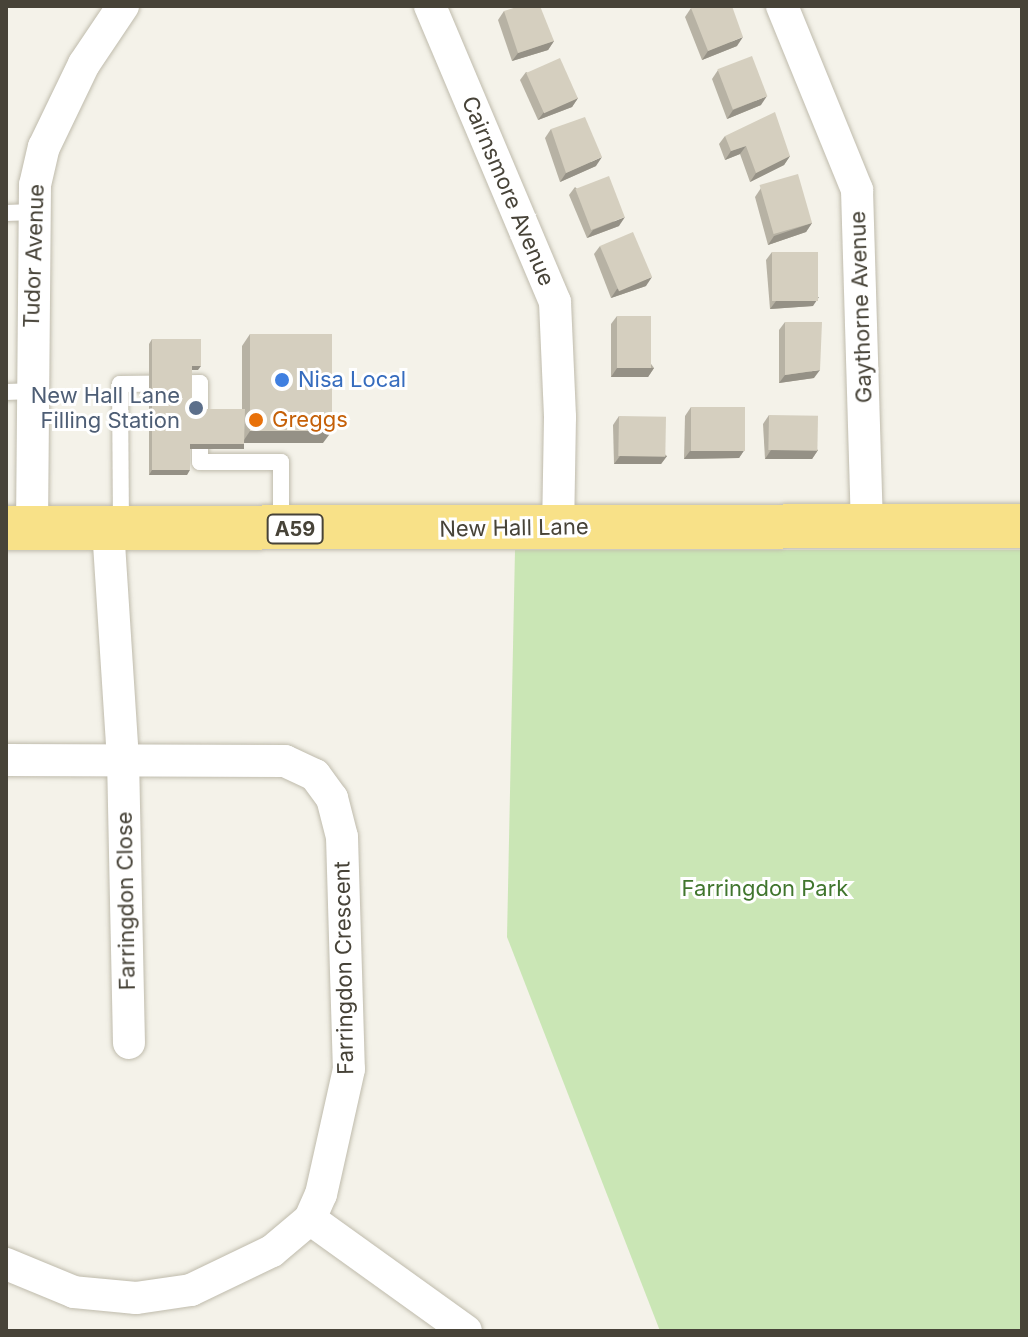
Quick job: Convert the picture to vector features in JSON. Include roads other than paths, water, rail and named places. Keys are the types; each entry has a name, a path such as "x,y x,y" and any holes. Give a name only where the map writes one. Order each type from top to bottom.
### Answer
{"highway":[{"name":"New Hall Lane","path":"19,528 1022,526"}],"street":[{"name":"Tudor Avenue","path":"19,528 20,212 44,147 84,64 123,6"},
{"name":"Cairnsmore Avenue","path":"430,6 555,302 558,527"},
{"name":"Gaythorne Avenue","path":"782,6 857,190 867,527"},
{"path":"114,528 123,758"},
{"name":"Farringdon Crescent","path":"6,760 123,758 285,761 315,775 332,798 342,837 349,1069 321,1194 310,1219 272,1251 191,1290 136,1298 74,1292 6,1264"},
{"name":"Farringdon Close","path":"123,758 129,1043"},
{"path":"310,1219 466,1331"}],"lane":[{"path":"114,528 120,384 200,383 200,462 281,462 281,529"}],"place":[{"name":"Nisa Local","path":"282,380"},
{"name":"New Hall Lane Filling Station","path":"196,408"},
{"name":"Greggs","path":"256,420"}],"park label":[{"name":"Farringdon Park","path":"765,889"}]}
